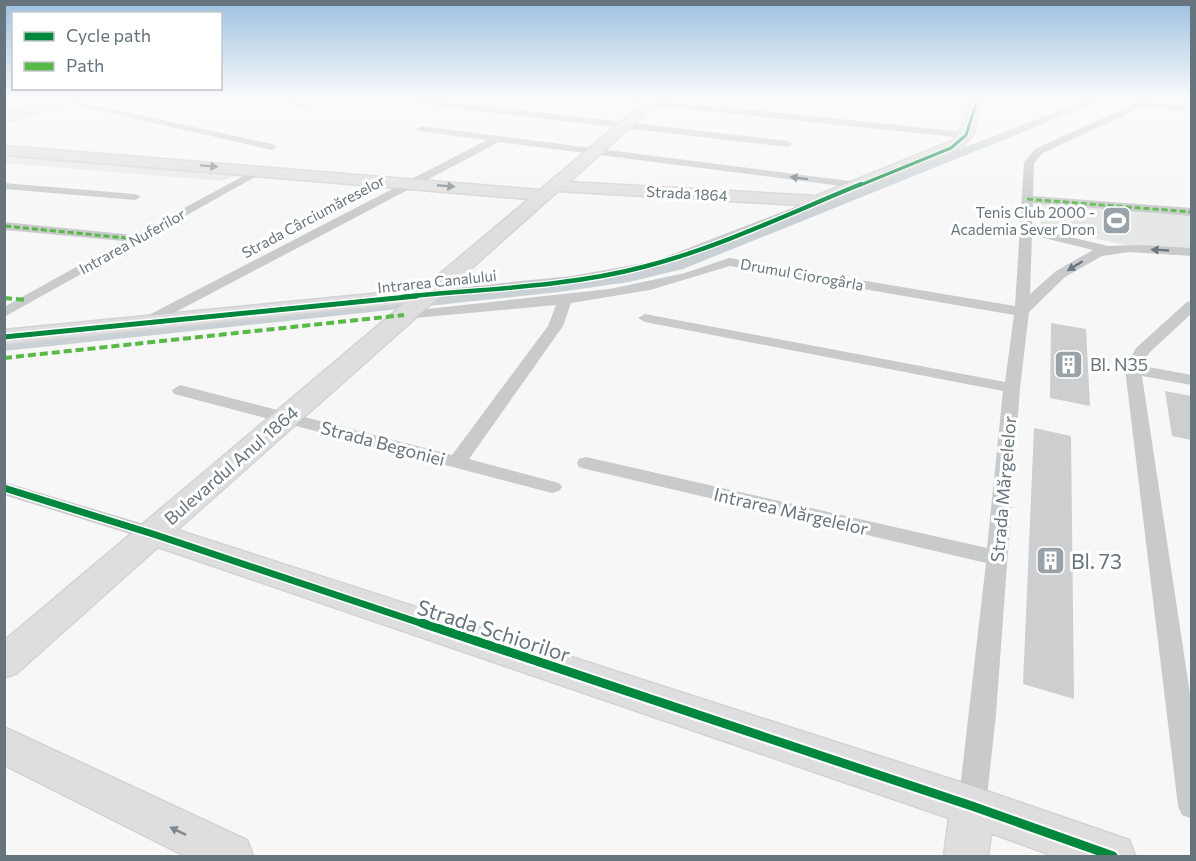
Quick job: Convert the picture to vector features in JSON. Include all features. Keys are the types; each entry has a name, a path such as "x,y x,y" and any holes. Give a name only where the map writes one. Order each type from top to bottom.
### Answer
{"street":[{"path":"235,138 272,147"},
{"path":"483,138 856,185"},
{"path":"431,294 610,138"},
{"path":"737,138 787,144"},
{"name":"Intrarea Canalului","path":"4,337 580,279 658,264 951,148 962,138"},
{"name":"Strada Mărgelelor","path":"966,856 983,714 1012,388 1022,312 1029,162 1032,156 1070,138"},
{"name":"Strada Cârciumăreselor","path":"146,322 495,140"},
{"path":"4,150 412,183 550,190"},
{"name":"Intrarea Nuferilor","path":"4,313 260,170"},
{"path":"4,186 135,197"},
{"name":"Strada 1864","path":"550,190 818,201"},
{"path":"1027,199 1191,212"},
{"path":"5,226 136,239"},
{"path":"1026,230 1108,250 1191,252"},
{"path":"1022,312 1047,283 1093,255 1108,250"},
{"name":"Drumul Ciorogârla","path":"404,315 654,286 686,278 729,262 1022,312"},
{"name":"Bulevardul Anul 1864","path":"4,663 431,294"},
{"path":"4,298 27,300"},
{"path":"457,462 555,326 563,307 564,298"},
{"path":"1191,305 1142,351 1133,369 1191,806"},
{"path":"645,318 1012,388"},
{"path":"1133,369 1191,380"},
{"name":"Strada Begoniei","path":"180,390 552,487"},
{"name":"Intrarea Mărgelelor","path":"586,463 996,558"},
{"name":"Strada Schiorilor","path":"4,488 153,534 972,806 1113,856"},
{"path":"4,745 231,856"}],"shaded area":[{"path":"4,152 245,170 223,181 5,163"},
{"name":"Tenis Club 2000 - Academia Sever Dron","path":"1035,201 1191,215 1191,248 1132,246 1042,228"}],"building":[{"name":"Bl. N35","path":"1051,323 1086,329 1090,406 1050,398"},
{"path":"1165,391 1191,396 1191,440 1172,436"},
{"name":"Bl. 73","path":"1034,428 1071,436 1074,699 1023,684"}],"waterway":[{"path":"4,345 559,287 629,277 677,265 1000,138"}],"marked path":[{"path":"1027,199 1192,212"},
{"path":"5,226 136,239"},
{"path":"4,298 27,300"},
{"path":"4,358 404,315"}],"cycle path":[{"path":"4,337 572,280 641,268 683,256 951,148 962,138"},
{"path":"4,488 153,534 972,806 1113,856"}],"place":[{"name":"Tenis Club 2000 - Academia Sever Dron","path":"1116,221"},
{"name":"Bl. N35","path":"1069,364"},
{"name":"Bl. 73","path":"1050,560"}]}
